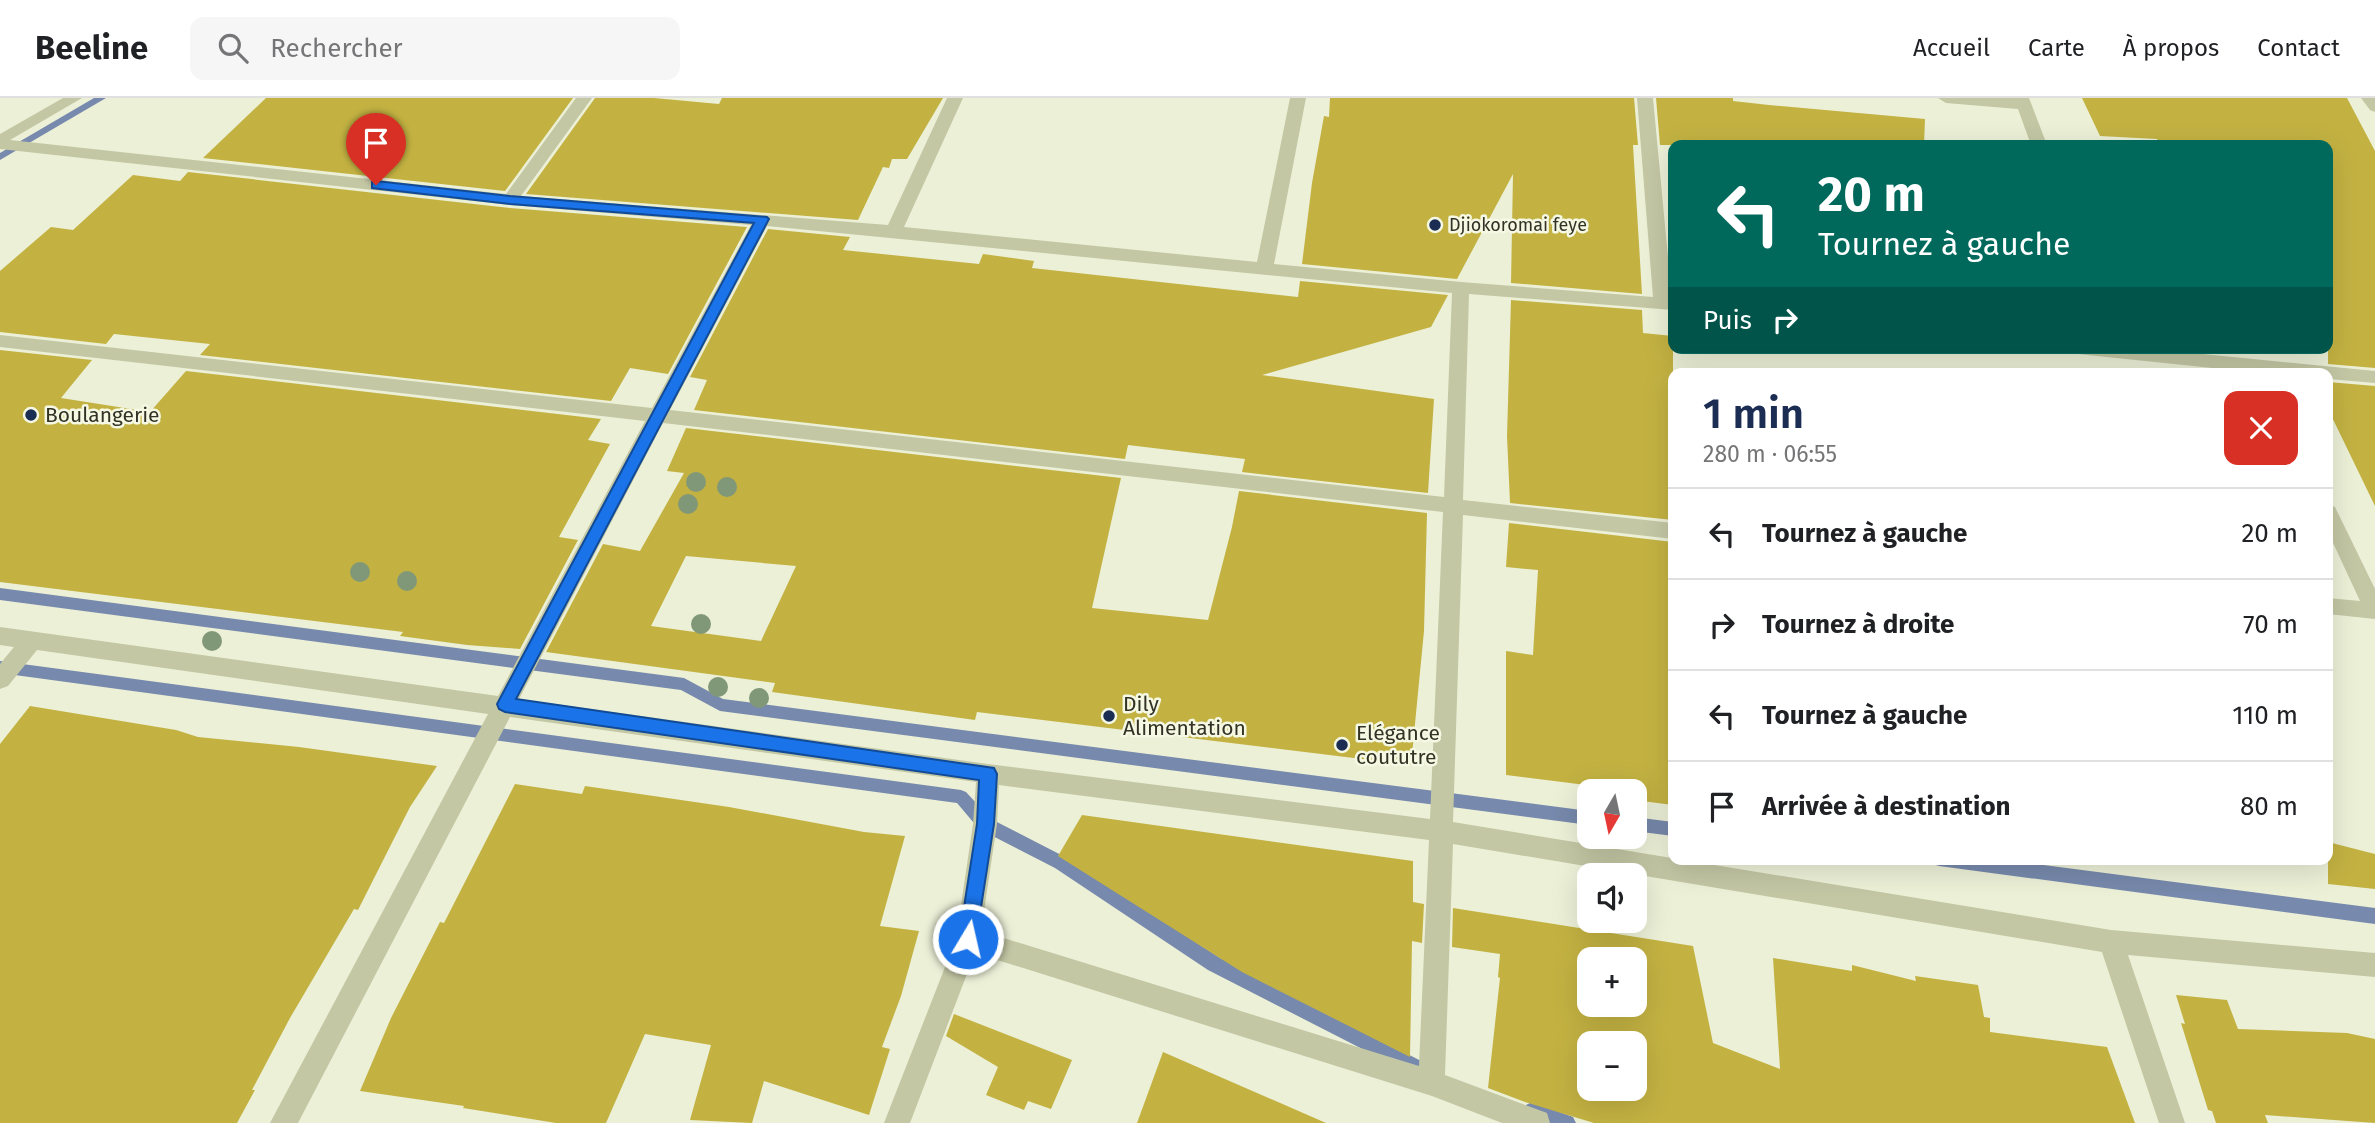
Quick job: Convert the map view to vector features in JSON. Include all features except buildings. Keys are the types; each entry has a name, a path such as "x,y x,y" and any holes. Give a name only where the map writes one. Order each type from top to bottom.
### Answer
{"street":[{"path":"0,142 74,98"},
{"path":"510,200 584,98"},
{"path":"894,231 955,98"},
{"path":"1264,269 1298,98"},
{"path":"0,142 510,200 762,219 1461,288 1667,304 1645,98"},
{"path":"1946,98 2022,101 2037,140"},
{"path":"2369,98 2375,107"},
{"path":"283,1123 660,416 762,219"},
{"path":"1432,1083 1461,288"},
{"path":"0,341 1668,530"},
{"path":"2147,354 2252,368"},
{"path":"2333,374 2375,377"},
{"path":"2333,523 2375,611"},
{"path":"2333,607 2375,611"},
{"path":"0,636 505,704 988,774 1440,831 2111,942 2375,965"},
{"path":"0,680 32,640"},
{"path":"897,1123 968,939 985,824 988,774"},
{"path":"968,939 1432,1083 1537,1123"},
{"path":"2111,942 2172,1123"}],"waterway":[{"path":"0,157 101,98"},
{"path":"0,594 684,684 720,705 1577,816"},
{"path":"0,667 961,797 985,824 1061,863 1214,964 1421,1070"},
{"path":"1647,826 1668,828"},
{"path":"1985,865 2375,916"},
{"path":"1532,1111 1567,1123"}],"place":[{"name":"Djiokoromai feye","path":"1435,225"},
{"name":"Boulangerie","path":"31,415"},
{"name":"Dily Alimentation","path":"1109,716"},
{"name":"Elégance coututre","path":"1342,745"}],"route":[{"path":"376,185 510,200 762,219 660,416 505,704 988,774 985,824 968,939"}]}
